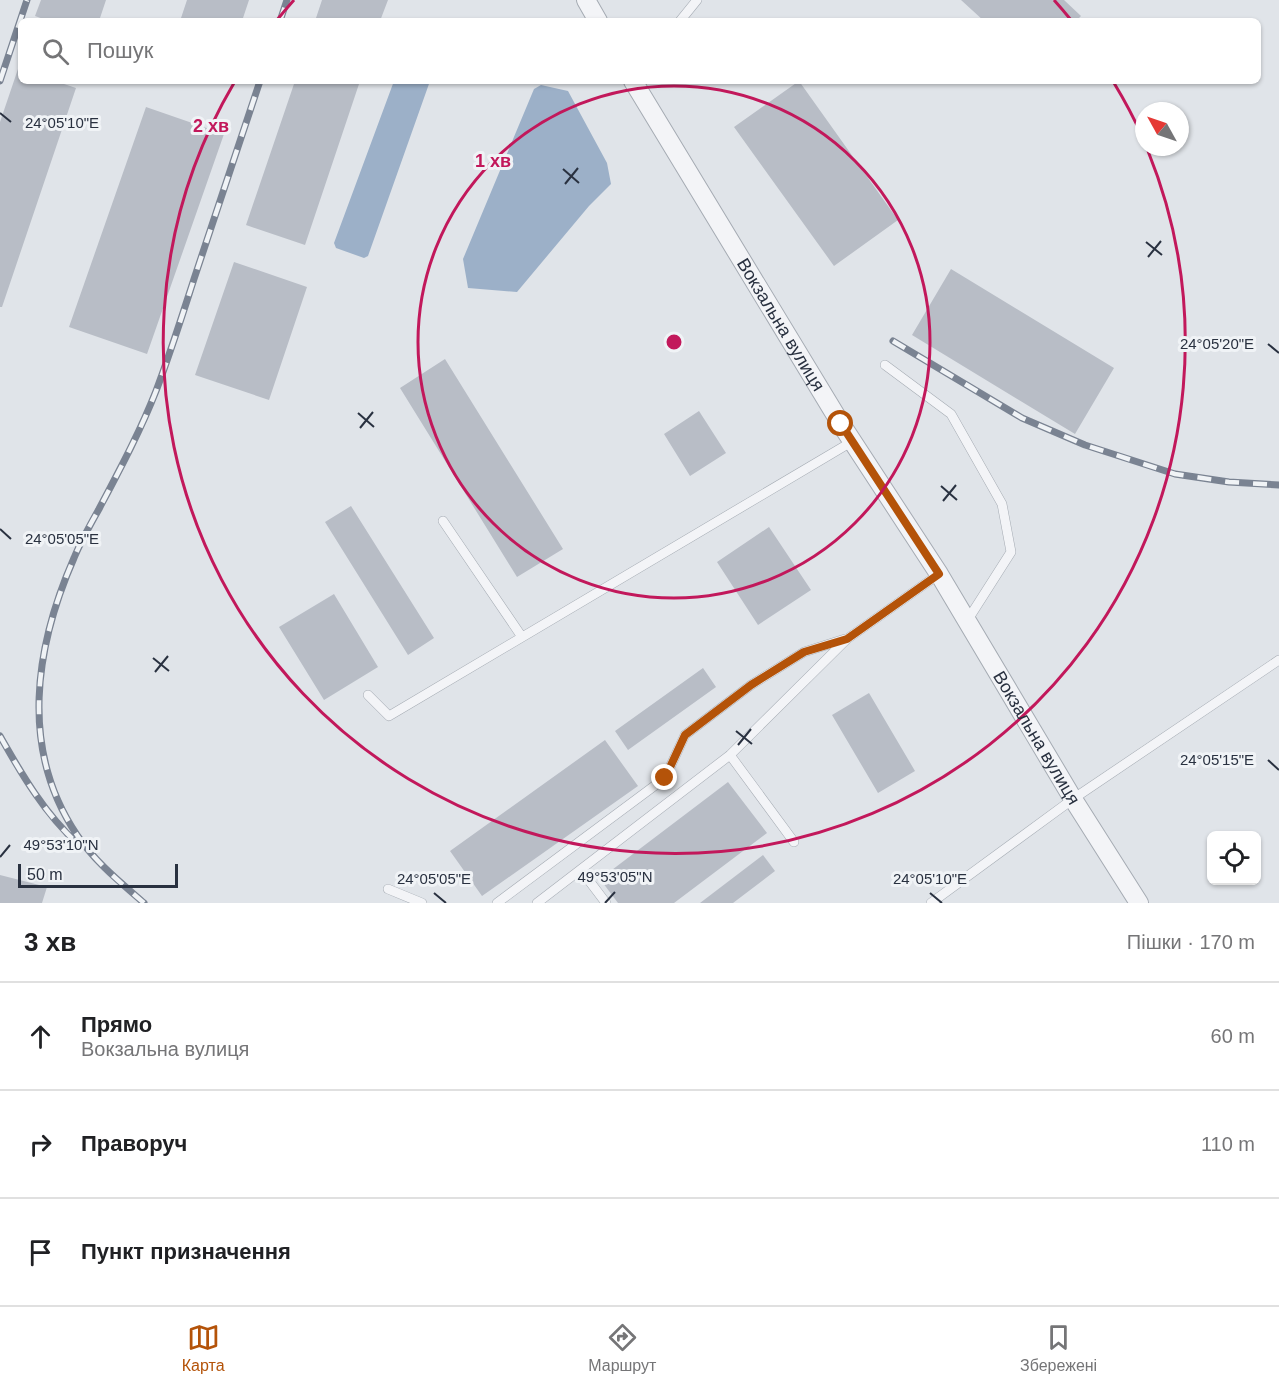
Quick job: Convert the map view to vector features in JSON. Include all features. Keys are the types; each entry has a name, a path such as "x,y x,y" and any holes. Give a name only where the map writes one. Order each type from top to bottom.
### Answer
{"street":[{"path":"585,0 596,18"},
{"name":"Вокзальна вулиця","path":"635,84 853,441 939,574 1073,799 1139,903"}],"lane":[{"path":"682,18 697,0"},
{"path":"885,365 951,414 1002,504 1011,552 967,621"},
{"path":"368,695 389,716 853,441"},
{"path":"443,521 522,637"},
{"path":"537,903 730,755 847,639 939,574"},
{"path":"497,903 665,778 685,735 751,685 804,652 847,639"},
{"path":"931,903 1073,799 1279,660"},
{"path":"730,755 794,842"},
{"path":"581,870 606,903"},
{"path":"388,889 422,903"}],"water":[{"path":"393,84 429,84 368,256 364,258 336,248 334,243"},
{"path":"541,85 568,91 607,163 611,184 589,206 517,292 468,288 463,259 534,89"}],"building":[{"path":"41,0 106,0 100,18 41,18 35,16"},
{"path":"187,0 249,0 243,18 181,18"},
{"path":"322,0 388,0 381,18 316,18"},
{"path":"961,0 1064,0 1081,16 1079,18 981,18"},
{"path":"18,69 18,84 64,84 76,88 2,307 0,307 0,122"},
{"path":"294,84 359,84 305,245 246,225"},
{"path":"795,84 801,84 898,220 834,266 734,127"},
{"path":"146,107 224,134 147,354 69,327"},
{"path":"234,262 307,287 269,400 195,375"},
{"path":"951,269 1114,368 1075,434 912,335"},
{"path":"445,359 563,549 517,577 400,388"},
{"path":"699,411 726,453 690,476 664,434"},
{"path":"351,506 434,638 408,655 325,522"},
{"path":"769,527 811,590 758,625 717,562"},
{"path":"334,594 378,667 324,700 279,627"},
{"path":"703,668 716,687 628,750 615,731"},
{"path":"869,693 915,771 878,793 832,715"},
{"path":"605,740 638,786 482,896 450,851"},
{"path":"728,782 767,833 674,903 618,903 600,879"},
{"path":"763,855 775,871 733,903 700,903"},
{"path":"0,875 47,887 42,903 0,903"}],"railway":[{"path":"21,18 27,0"},
{"path":"281,18 287,0"},
{"path":"0,81 18,27"},
{"path":"144,903 92,854 77,835 59,802 47,768 40,733 39,698 43,662 50,627 74,558 129,451 156,391 259,84"},
{"path":"893,341 1022,418 1085,445 1175,474 1229,482 1279,485"},
{"path":"0,736 45,807 78,844"}],"route":[{"path":"665,778 685,735 751,685 804,652 847,639 939,574 841,424"}]}
